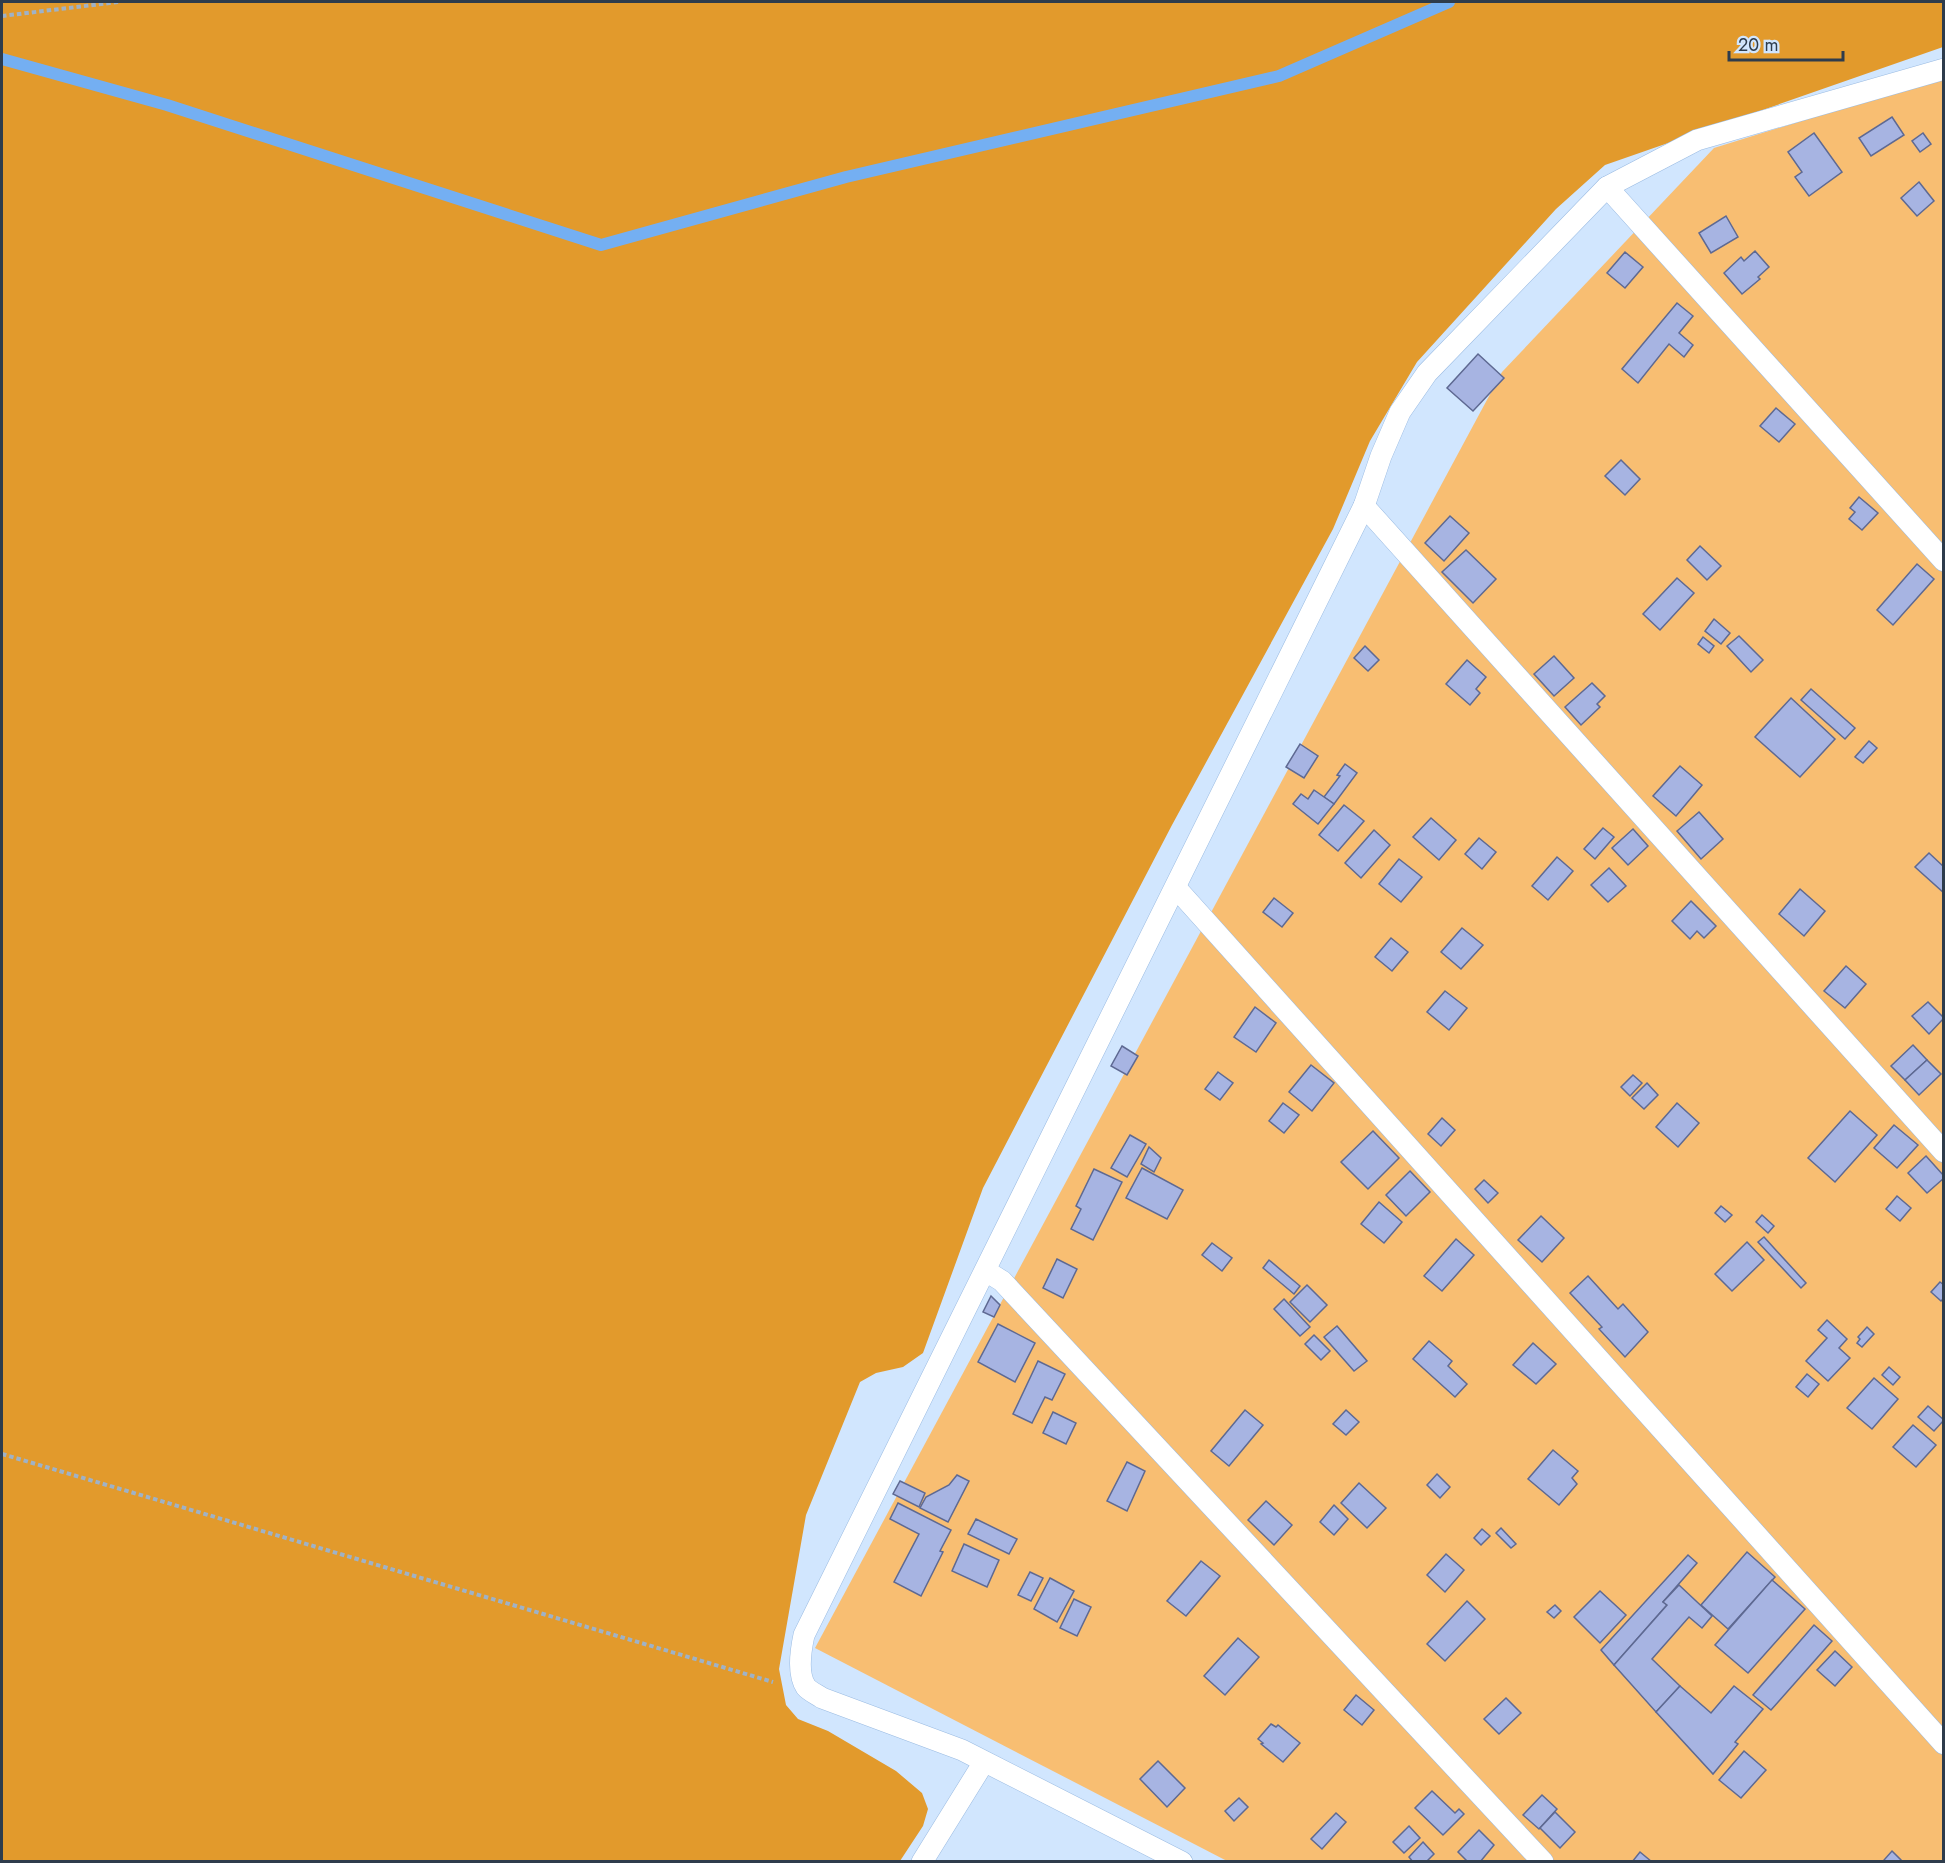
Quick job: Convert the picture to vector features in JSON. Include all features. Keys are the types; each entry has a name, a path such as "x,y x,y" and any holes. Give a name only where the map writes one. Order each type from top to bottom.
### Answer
{"lane":[{"path":"1182,1862 962,1750 822,1698 806,1687 801,1669 804,1635 1112,1015 1177,890 1364,506 1381,456 1401,412 1427,374 1607,187 1697,140 1944,69"},
{"path":"1607,187 1944,561"},
{"path":"1364,506 1944,1152"},
{"path":"1177,890 1944,1744"},
{"path":"986,1271 1002,1281 1544,1862"},
{"path":"922,1862 984,1762"}],"path":[{"path":"2,16 118,2"},
{"path":"2,1454 788,1687 806,1687"}],"shaded area":[{"path":"2,2 1943,2 1943,47 1605,165 1556,209 1417,362 1370,441 1333,529 1172,825 983,1188 923,1353 903,1367 876,1373 860,1382 806,1515 779,1669 786,1705 798,1719 828,1731 896,1771 922,1793 928,1809 923,1826 900,1861 2,1862"},
{"path":"1943,77 1943,1861 1227,1861 815,1648 1502,372 1714,148"}],"building":[{"path":"1892,117 1904,135 1871,156 1859,138"},
{"path":"1814,133 1842,172 1809,196 1795,177 1802,172 1788,152"},
{"path":"1923,133 1931,144 1920,152 1912,141"},
{"path":"1919,182 1934,201 1917,216 1901,198"},
{"path":"1726,216 1738,237 1711,253 1699,233"},
{"path":"1755,251 1769,267 1758,277 1760,279 1742,294 1724,273 1741,257 1744,261"},
{"path":"1625,252 1643,267 1625,288 1607,273"},
{"path":"1677,303 1693,316 1679,333 1693,345 1684,357 1669,344 1638,383 1622,369"},
{"path":"1478,354 1504,378 1473,411 1447,388"},
{"path":"1776,408 1795,424 1779,442 1760,426"},
{"path":"1621,460 1640,479 1625,495 1605,476"},
{"path":"1859,497 1878,513 1862,530 1849,519 1855,512 1850,508"},
{"path":"1450,516 1469,533 1444,561 1425,543"},
{"path":"1700,546 1721,566 1707,580 1687,560"},
{"path":"1466,550 1496,579 1473,603 1442,572"},
{"path":"1917,564 1934,579 1893,625 1877,610"},
{"path":"1677,578 1694,593 1660,630 1643,614"},
{"path":"1714,619 1730,633 1721,644 1705,631"},
{"path":"1739,636 1763,660 1751,672 1727,646"},
{"path":"1703,637 1714,646 1709,653 1698,644"},
{"path":"1365,646 1379,660 1368,671 1354,658"},
{"path":"1554,656 1574,678 1554,696 1534,674"},
{"path":"1467,660 1486,677 1476,689 1480,693 1470,705 1446,684"},
{"path":"1592,683 1605,696 1597,704 1600,707 1581,725 1565,707"},
{"path":"1811,689 1855,728 1845,739 1801,700"},
{"path":"1791,698 1835,739 1800,777 1755,737"},
{"path":"1869,741 1877,748 1863,763 1855,757"},
{"path":"1300,744 1318,756 1304,778 1286,767"},
{"path":"1345,764 1357,773 1334,804 1324,797 1340,776 1337,775"},
{"path":"1680,766 1702,785 1676,816 1653,796"},
{"path":"1314,790 1334,804 1318,824 1293,804 1301,794 1308,799"},
{"path":"1344,805 1364,821 1338,851 1319,835"},
{"path":"1699,812 1723,839 1701,859 1677,831"},
{"path":"1431,818 1456,840 1439,860 1413,837"},
{"path":"1603,828 1614,837 1595,859 1584,849"},
{"path":"1633,829 1648,846 1628,865 1612,848"},
{"path":"1374,830 1390,845 1361,878 1345,863"},
{"path":"1479,838 1496,852 1482,869 1465,854"},
{"path":"1929,853 1944,867 1944,893 1915,867"},
{"path":"1557,857 1573,871 1548,900 1532,886"},
{"path":"1399,859 1422,877 1401,902 1379,884"},
{"path":"1609,868 1626,886 1608,902 1591,885"},
{"path":"1800,889 1825,911 1804,936 1779,914"},
{"path":"1274,898 1293,913 1282,927 1263,912"},
{"path":"1691,901 1716,926 1704,938 1697,931 1690,939 1672,921"},
{"path":"1462,928 1483,945 1461,969 1441,952"},
{"path":"1391,938 1408,952 1392,971 1375,957"},
{"path":"1846,966 1866,984 1845,1008 1824,991"},
{"path":"1445,991 1467,1008 1449,1030 1427,1012"},
{"path":"1928,1002 1944,1018 1929,1034 1912,1016"},
{"path":"1255,1007 1276,1023 1256,1052 1234,1037"},
{"path":"1913,1045 1927,1060 1905,1080 1891,1066"},
{"path":"1122,1046 1138,1056 1127,1075 1111,1066"},
{"path":"1927,1060 1941,1074 1919,1095 1905,1080"},
{"path":"1311,1065 1334,1083 1312,1111 1289,1092"},
{"path":"1218,1072 1233,1083 1220,1100 1205,1089"},
{"path":"1633,1075 1642,1083 1630,1096 1621,1087"},
{"path":"1647,1083 1658,1095 1644,1109 1632,1098"},
{"path":"1283,1103 1299,1115 1284,1133 1269,1121"},
{"path":"1677,1103 1699,1123 1678,1147 1656,1127"},
{"path":"1850,1111 1877,1135 1835,1182 1808,1158"},
{"path":"1442,1118 1455,1130 1441,1146 1428,1134"},
{"path":"1894,1125 1918,1145 1897,1168 1874,1148"},
{"path":"1373,1131 1399,1158 1368,1189 1341,1162"},
{"path":"1130,1135 1146,1144 1127,1177 1111,1168"},
{"path":"1149,1147 1161,1158 1154,1172 1141,1164"},
{"path":"1926,1156 1944,1176 1927,1193 1908,1173"},
{"path":"1142,1168 1183,1190 1167,1219 1126,1198"},
{"path":"1094,1169 1122,1182 1093,1240 1071,1229 1081,1209 1076,1206"},
{"path":"1410,1171 1430,1192 1406,1216 1386,1195"},
{"path":"1484,1180 1498,1193 1488,1203 1475,1189"},
{"path":"1897,1196 1911,1208 1900,1221 1886,1209"},
{"path":"1379,1202 1402,1222 1384,1243 1361,1224"},
{"path":"1721,1206 1732,1215 1725,1222 1715,1213"},
{"path":"1762,1215 1774,1226 1768,1233 1756,1222"},
{"path":"1541,1216 1564,1238 1542,1262 1518,1240"},
{"path":"1764,1237 1806,1283 1801,1288 1758,1242"},
{"path":"1456,1239 1474,1255 1442,1291 1424,1276"},
{"path":"1747,1242 1764,1260 1732,1291 1715,1274"},
{"path":"1212,1243 1232,1258 1222,1271 1202,1255"},
{"path":"1057,1259 1077,1269 1063,1298 1043,1288"},
{"path":"1269,1260 1300,1286 1294,1294 1263,1268"},
{"path":"1588,1276 1618,1309 1623,1304 1648,1332 1625,1357 1599,1329 1602,1327 1570,1293"},
{"path":"1940,1282 1944,1285 1944,1298 1941,1301 1931,1292"},
{"path":"1307,1285 1327,1305 1310,1322 1290,1302"},
{"path":"991,1296 1000,1305 994,1317 983,1312"},
{"path":"1284,1299 1310,1327 1300,1336 1274,1309"},
{"path":"1827,1320 1847,1339 1839,1348 1850,1358 1828,1381 1806,1361 1827,1338 1818,1330"},
{"path":"998,1324 1035,1343 1015,1382 978,1362"},
{"path":"1337,1326 1367,1361 1354,1371 1324,1337"},
{"path":"1867,1327 1874,1334 1862,1347 1857,1343 1860,1339 1858,1337"},
{"path":"1314,1335 1330,1351 1321,1360 1305,1344"},
{"path":"1429,1341 1452,1361 1448,1366 1467,1384 1455,1397 1413,1359"},
{"path":"1533,1343 1556,1364 1536,1384 1513,1365"},
{"path":"1038,1361 1065,1374 1052,1400 1045,1397 1032,1423 1013,1414"},
{"path":"1889,1367 1900,1377 1893,1385 1882,1375"},
{"path":"1807,1374 1819,1384 1808,1397 1796,1387"},
{"path":"1874,1378 1898,1399 1872,1429 1847,1408"},
{"path":"1928,1406 1944,1420 1934,1431 1918,1417"},
{"path":"1245,1410 1263,1425 1229,1466 1211,1451"},
{"path":"1346,1410 1359,1422 1346,1435 1333,1424"},
{"path":"1053,1412 1076,1423 1066,1444 1043,1433"},
{"path":"1913,1425 1936,1445 1916,1467 1893,1447"},
{"path":"1553,1450 1578,1471 1572,1478 1577,1484 1559,1505 1528,1479"},
{"path":"1127,1462 1145,1471 1127,1511 1107,1501"},
{"path":"1437,1474 1450,1487 1440,1498 1427,1485"},
{"path":"957,1475 969,1481 948,1522 920,1508 926,1497 949,1485"},
{"path":"900,1481 925,1493 919,1507 893,1494"},
{"path":"1359,1483 1386,1508 1367,1528 1341,1503"},
{"path":"1266,1501 1292,1525 1274,1545 1248,1520"},
{"path":"898,1503 951,1530 940,1551 943,1552 921,1596 894,1582 919,1534 890,1519"},
{"path":"1334,1505 1348,1519 1334,1535 1320,1522"},
{"path":"976,1519 1017,1539 1009,1554 968,1534"},
{"path":"1501,1528 1516,1544 1511,1548 1496,1533"},
{"path":"1482,1529 1490,1536 1481,1545 1474,1538"},
{"path":"964,1544 999,1560 987,1587 952,1571"},
{"path":"1747,1552 1775,1577 1728,1629 1701,1605"},
{"path":"1446,1554 1464,1570 1445,1592 1427,1575"},
{"path":"1688,1555 1697,1563 1663,1602 1667,1605 1614,1665 1601,1650"},
{"path":"1201,1561 1220,1576 1186,1616 1167,1601"},
{"path":"1030,1572 1043,1578 1031,1601 1018,1595"},
{"path":"1050,1578 1074,1591 1057,1622 1034,1609"},
{"path":"1772,1580 1805,1609 1748,1673 1715,1645"},
{"path":"1679,1585 1712,1616 1702,1628 1689,1617 1652,1659 1680,1686 1656,1712 1614,1665 1667,1605 1663,1602"},
{"path":"1600,1591 1626,1615 1600,1643 1574,1617"},
{"path":"1074,1599 1091,1607 1077,1636 1060,1628"},
{"path":"1467,1601 1485,1619 1445,1661 1427,1644"},
{"path":"1555,1605 1561,1611 1554,1618 1547,1612"},
{"path":"1814,1625 1832,1641 1771,1710 1753,1695"},
{"path":"1238,1638 1259,1657 1225,1695 1204,1676"},
{"path":"1835,1651 1852,1667 1835,1686 1817,1670"},
{"path":"1680,1686 1711,1713 1734,1686 1763,1709 1735,1742 1738,1744 1713,1774 1656,1712"},
{"path":"1356,1695 1374,1710 1362,1725 1344,1710"},
{"path":"1506,1698 1521,1713 1499,1734 1484,1719"},
{"path":"1271,1724 1276,1727 1278,1725 1300,1743 1283,1762 1258,1739"},
{"path":"1744,1751 1766,1770 1741,1798 1719,1780"},
{"path":"1158,1761 1185,1788 1167,1807 1140,1779"},
{"path":"1432,1791 1455,1813 1459,1809 1464,1814 1443,1835 1415,1808"},
{"path":"1542,1795 1557,1809 1539,1829 1523,1815"},
{"path":"1239,1798 1248,1807 1234,1821 1225,1811"},
{"path":"1555,1812 1575,1832 1560,1848 1540,1828"},
{"path":"1336,1813 1346,1822 1322,1849 1311,1839"},
{"path":"1409,1826 1420,1838 1404,1853 1393,1842"},
{"path":"1479,1830 1494,1845 1480,1862 1468,1862 1458,1852"},
{"path":"1423,1842 1434,1854 1426,1862 1413,1862 1409,1857"},
{"path":"1892,1851 1901,1860 1900,1862 1884,1860"},
{"path":"1640,1852 1652,1862 1632,1862"}],"waterway":[{"path":"2,59 167,105 601,245 846,177 1279,76 1449,2"}]}
